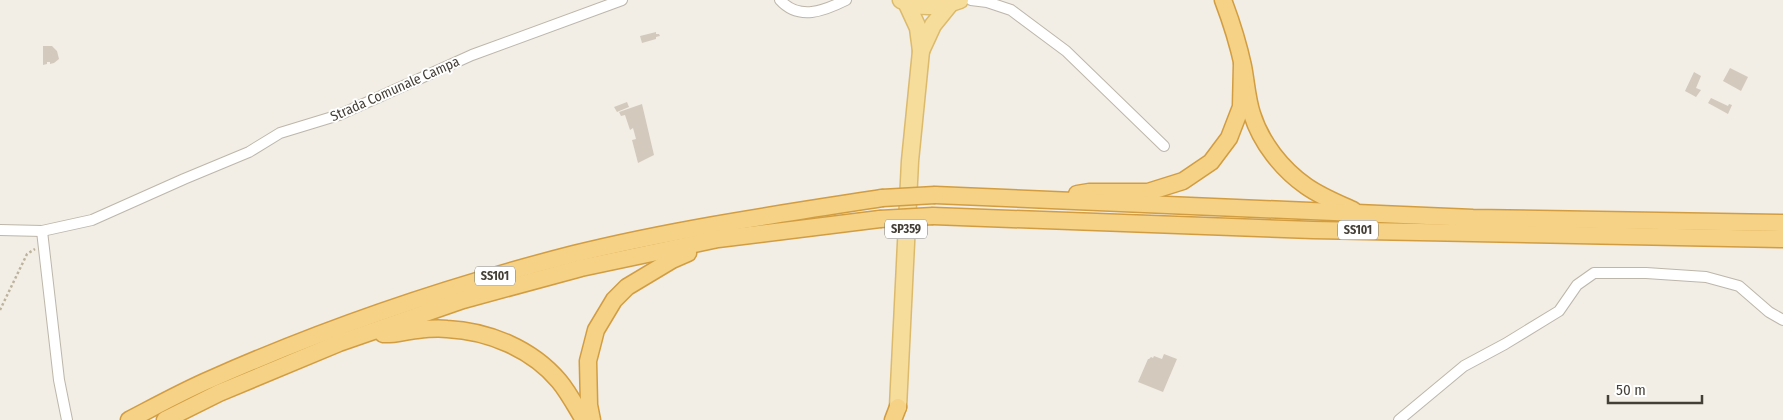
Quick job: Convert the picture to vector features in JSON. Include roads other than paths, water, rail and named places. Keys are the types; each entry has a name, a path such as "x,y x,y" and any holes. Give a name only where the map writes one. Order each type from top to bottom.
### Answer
{"highway":[{"path":"1224,0 1242,64 1252,114 1262,136 1280,164 1306,186 1362,214"},
{"path":"1042,201 1089,192 1148,192 1183,182 1211,162 1229,138 1241,107 1242,64"},
{"name":"SS101","path":"129,420 209,380 326,331 450,288 575,254 700,227 882,198 935,196 1483,218 1783,223"},
{"name":"SS101","path":"165,420 220,393 339,343 463,300 572,270 713,242 718,239 880,219 933,216 1313,230 1783,239"},
{"path":"592,420 589,404 588,362 596,330 614,300 627,287 672,260 713,242"},
{"path":"368,333 390,334 418,330 447,329 479,332 510,344 525,353 558,381 584,420"}],"main road":[{"path":"904,1 928,6 955,2"},
{"name":"SP359","path":"895,413 910,161 921,51 918,28 904,1"},
{"name":"SP359","path":"921,51 933,25 955,2"}],"street":[{"name":"Strada Comunale Campa","path":"0,230 42,231 92,220 249,152 280,133 339,115 472,55 622,0"},
{"path":"826,10 833,0"},
{"path":"780,1 802,13 826,10 846,0"},
{"path":"971,0 1009,5 1066,51 1164,146"},
{"path":"42,231 59,380 67,420"},
{"path":"1399,420 1464,366 1559,311 1577,285 1594,273 1646,273 1706,277 1739,286 1770,312 1783,320"}]}
